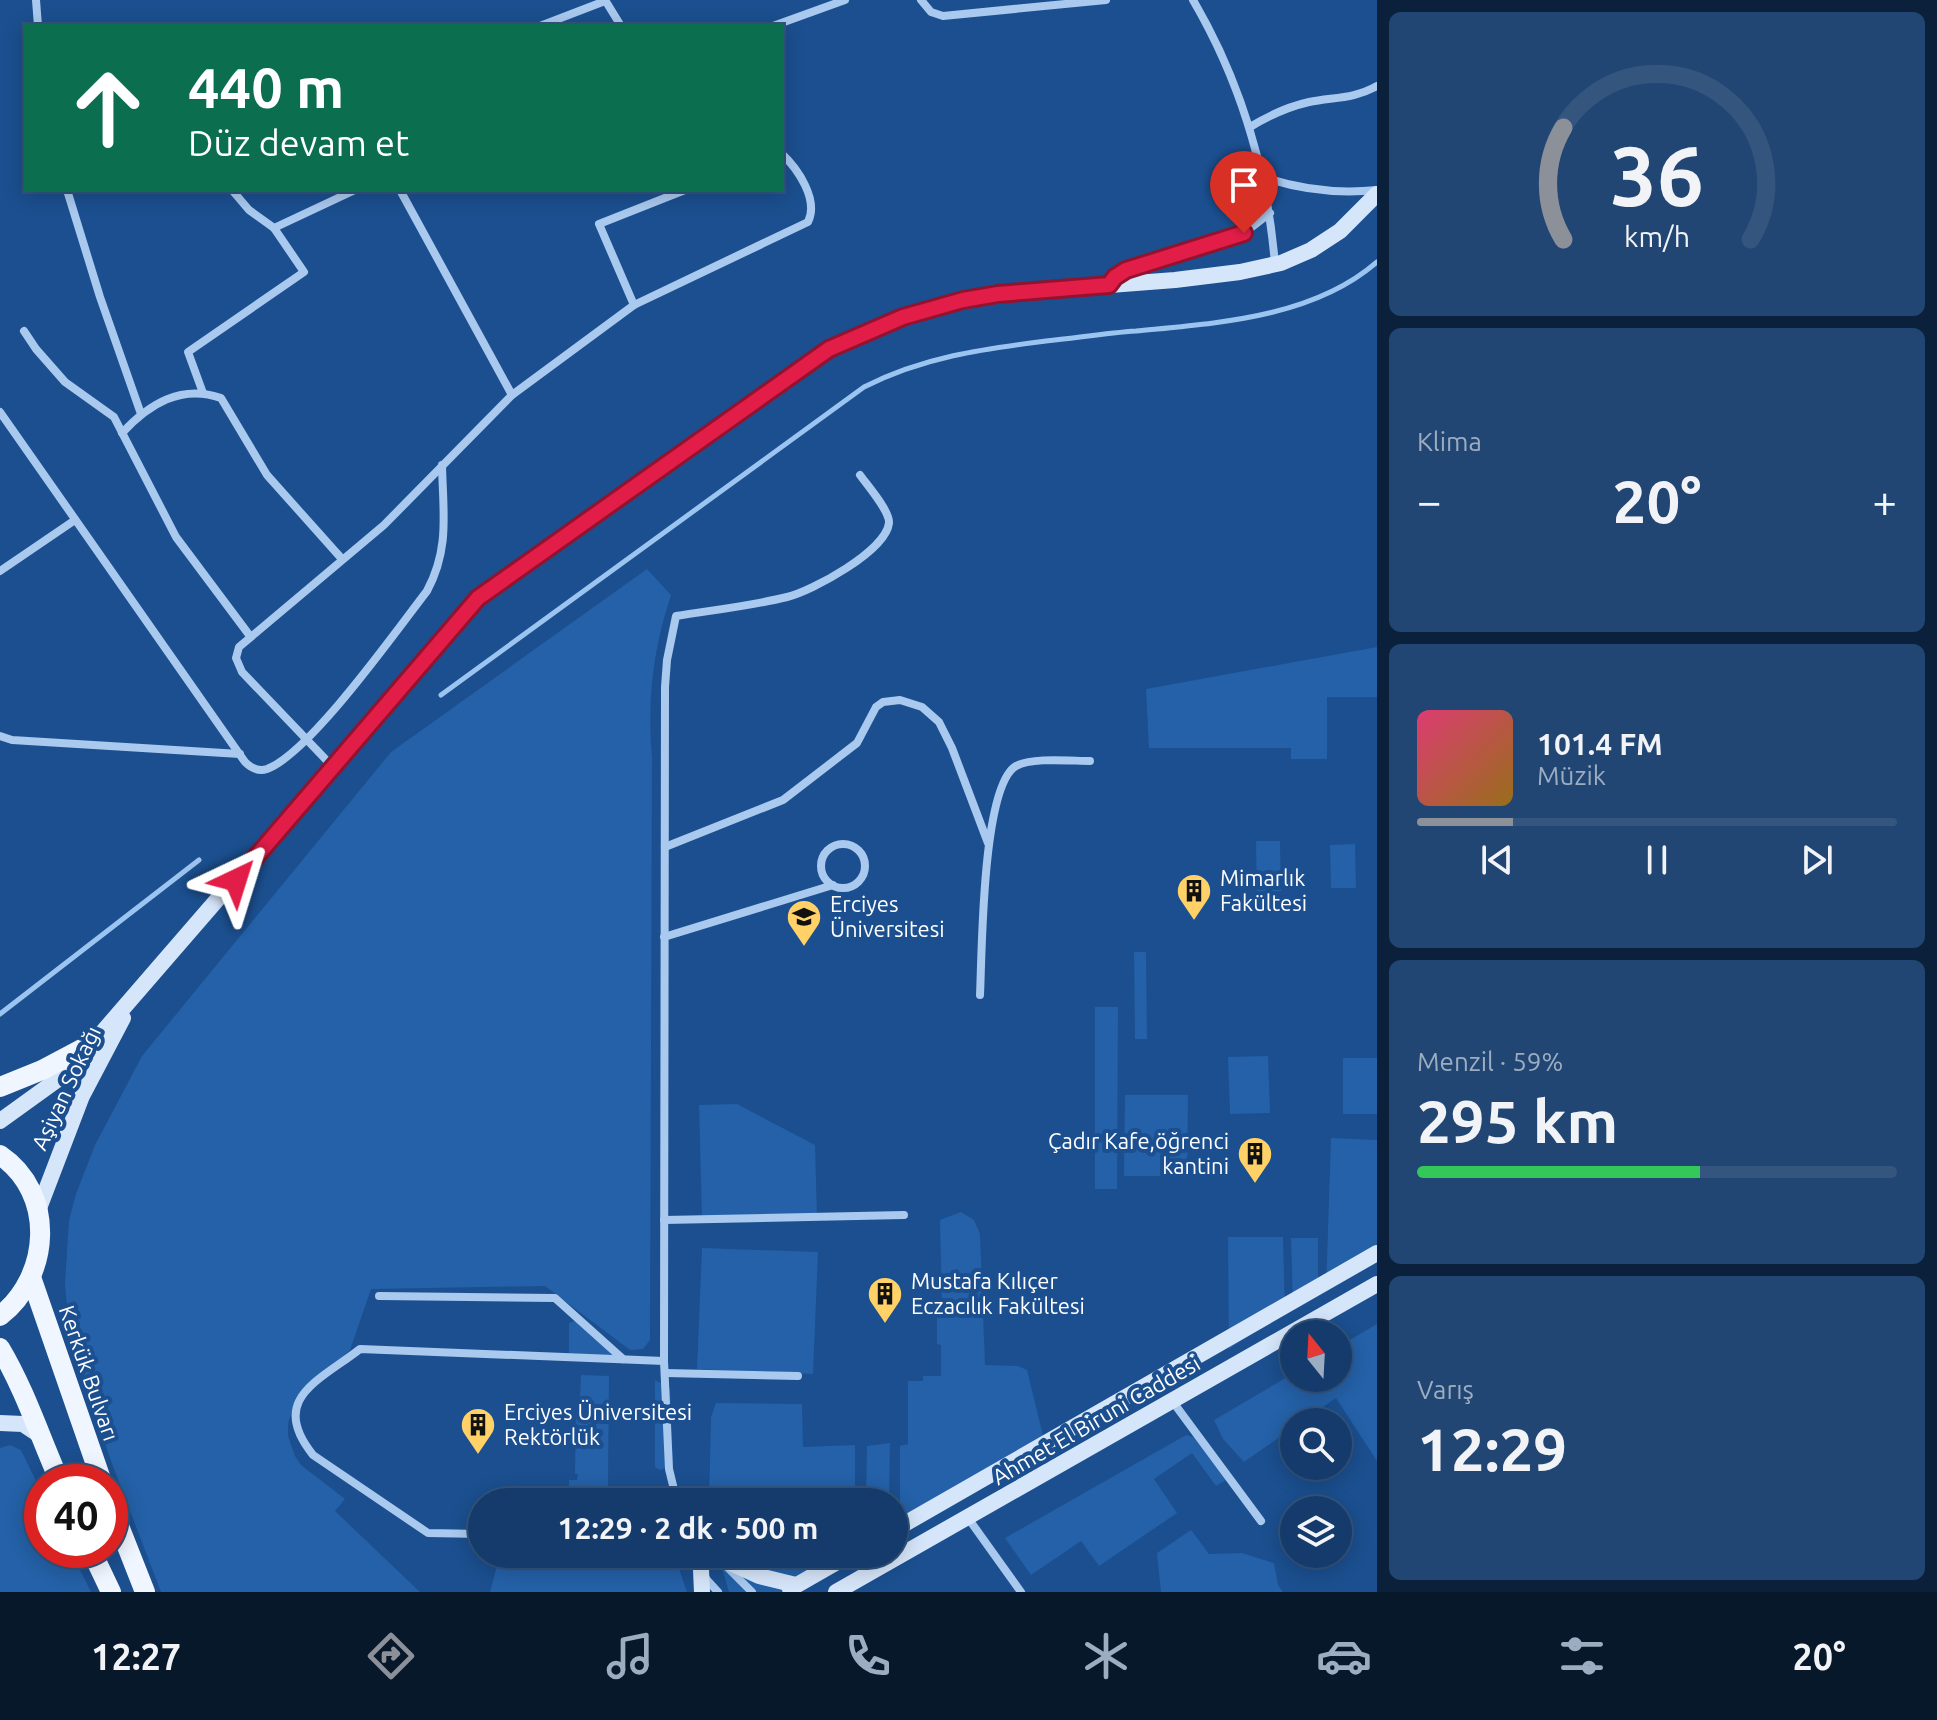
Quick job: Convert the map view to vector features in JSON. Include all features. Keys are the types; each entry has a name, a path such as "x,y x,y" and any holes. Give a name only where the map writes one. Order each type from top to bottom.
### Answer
{"main road":[{"path":"0,1087 42,1070 91,1044"},
{"path":"0,1155 10,1162 29,1187 38,1211 41,1249 32,1280 13,1306 0,1316"},
{"name":"Kerkük Bulvarı","path":"32,1280 96,1464"},
{"path":"0,1348 16,1375 52,1464"},
{"path":"128,1549 145,1592"},
{"path":"100,1568 111,1592"}],"street":[{"path":"36,0 38,24"},
{"path":"545,24 605,0 620,24"},
{"path":"779,24 845,0"},
{"path":"921,0 931,12 943,16 1106,0"},
{"path":"1193,0 1223,58 1250,127 1270,213 1275,264"},
{"path":"1250,127 1287,108 1354,96 1377,86"},
{"path":"333,766 239,668 237,652 250,636 384,525 512,395 634,305 808,222 812,212 808,193 796,169 784,156"},
{"path":"1263,177 1308,190 1377,192"},
{"path":"68,192 141,414"},
{"path":"203,393 188,352 304,272 274,228 249,210 234,192"},
{"path":"274,228 351,192"},
{"path":"401,192 512,395"},
{"path":"634,305 599,224 680,192"},
{"name":"Aşiyan Sokağı","path":"0,1121 68,1072 478,598 829,349 891,321 963,300 1009,293 1207,276 1275,264 1311,250 1340,231 1377,192"},
{"path":"1109,285 1126,270 1244,233 1270,213"},
{"path":"24,331 49,366 80,395 114,417 176,537 250,636"},
{"path":"122,433 141,414 172,396 203,393 221,398 267,475 342,559"},
{"path":"0,412 252,768 265,769 307,739 427,591 444,546 442,465"},
{"path":"674,1488 669,1469 664,1361 667,660 676,616 790,597 854,563 877,543 889,522 887,513 860,475"},
{"path":"0,571 75,520"},
{"path":"665,847 783,800 857,743 876,707 883,702 900,700 915,703 939,722 988,843"},
{"path":"0,736 12,740 240,754"},
{"path":"980,995 988,843 1001,783 1010,771 1030,762 1090,761"},
{"path":"664,937 833,885 849,887 863,877 866,869 864,857 852,845 835,845 823,856 822,873 833,885"},
{"name":"Aşiyan Sokağı","path":"38,1211 82,1096 121,1022 144,987"},
{"path":"664,1220 904,1215"},
{"name":"Ahmet El Biruni Caddesi","path":"908,1522 1377,1253"},
{"name":"Ahmet El Biruni Caddesi","path":"836,1592 1377,1284"},
{"path":"379,1296 555,1298 623,1359"},
{"path":"468,1534 428,1533 313,1455 294,1422 294,1410 301,1395 360,1349 664,1361"},
{"path":"665,1373 798,1376"},
{"path":"1173,1402 1261,1521"},
{"path":"0,1423 23,1424 38,1434"},
{"path":"669,1469 678,1488"},
{"path":"968,1518 1021,1592"},
{"path":"729,1568 752,1592"},
{"path":"743,1568 790,1589 827,1568"},
{"path":"701,1570 702,1592"},
{"path":"701,1570 718,1592"}],"shaded area":[{"path":"647,569 671,595 656,655 650,716 650,1340 643,1349 630,1350 545,1286 371,1289 350,1350 294,1403 288,1436 301,1465 345,1499 335,1511 420,1592 161,1592 128,1506 128,1464 112,1464 73,1352 65,1284 69,1220 76,1194 95,1145 142,1056 391,752"},
{"path":"1377,647 1377,697 1327,697 1327,759 1291,759 1291,748 1149,748 1146,689"},
{"path":"1256,841 1280,841 1281,891 1257,892"},
{"path":"1355,844 1356,888 1331,888 1330,845"},
{"path":"1134,952 1146,952 1147,1039 1135,1039"},
{"path":"1095,1007 1118,1007 1117,1189 1095,1189"},
{"path":"1268,1056 1270,1113 1230,1114 1228,1057"},
{"path":"1343,1058 1377,1058 1377,1114 1343,1114"},
{"path":"1125,1095 1188,1095 1187,1176 1124,1176"},
{"path":"737,1104 815,1145 817,1217 702,1219 699,1105"},
{"path":"1331,1138 1377,1140 1377,1262 1326,1291"},
{"path":"961,1212 974,1220 980,1234 985,1365 1018,1366 1027,1370 1047,1452 908,1530 908,1488 900,1488 900,1446 908,1444 908,1381 923,1381 923,1376 941,1376 941,1345 937,1344 937,1307 942,1306 940,1220"},
{"path":"1228,1237 1283,1237 1285,1311 1229,1349"},
{"path":"1291,1238 1318,1238 1318,1294 1293,1307"},
{"path":"702,1248 818,1252 813,1374 697,1369"},
{"path":"577,1320 617,1355 569,1354 569,1323"},
{"path":"1377,1324 1377,1461 1352,1423 1352,1408 1343,1408 1336,1398 1321,1408 1280,1408 1280,1437 1244,1462 1223,1439 1214,1420 1280,1381 1280,1392 1352,1392 1352,1339"},
{"path":"581,1375 609,1376 608,1486 569,1486 569,1480 577,1480 578,1474 575,1474 576,1407 580,1397"},
{"path":"655,1380 670,1388 673,1466 660,1470 655,1467"},
{"path":"716,1403 802,1404 803,1447 855,1445 855,1488 709,1488 711,1417"},
{"path":"1186,1435 1197,1438 1226,1480 1216,1486 1192,1453 1154,1479 1177,1513 1099,1566 1081,1541 1031,1575 1005,1538"},
{"path":"890,1443 889,1488 866,1488 867,1446"},
{"path":"10,1445 21,1450 28,1464 24,1464 24,1568 79,1568 91,1592 0,1592 0,1448"},
{"path":"1191,1530 1209,1554 1242,1553 1274,1563 1278,1585 1283,1592 1161,1592 1157,1553"},
{"path":"496,1568 678,1568 687,1592 490,1592"},
{"path":"722,1568 843,1568 801,1592 729,1592"}],"waterway":[{"path":"441,695 864,387 931,361 999,347 1199,325 1263,314 1324,295 1352,281 1377,262"},
{"path":"0,1014 199,860"}],"place":[{"name":"Mimarlık Fakültesi","path":"1194,922"},
{"name":"Erciyes Üniversitesi","path":"804,948"},
{"name":"Çadır Kafe,öğrenci kantini","path":"1255,1185"},
{"name":"Mustafa Kılıçer Eczacılık Fakültesi","path":"885,1325"},
{"name":"Erciyes Üniversitesi Rektörlük","path":"478,1456"}],"route":[{"path":"236,880 478,598 829,349 878,326 963,300 1109,285 1126,270 1244,233"}]}
